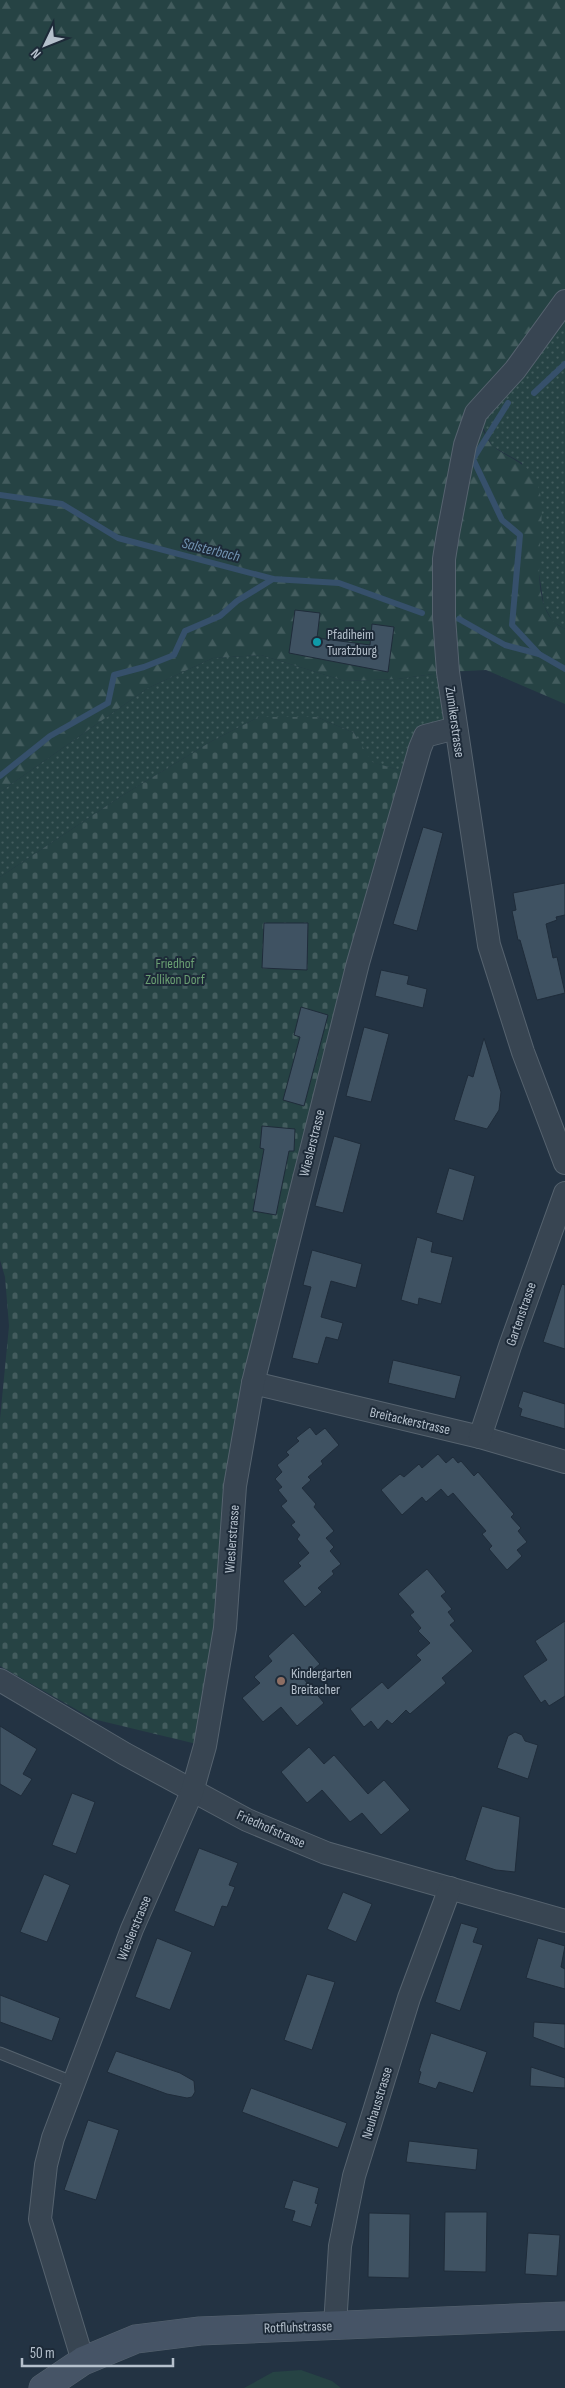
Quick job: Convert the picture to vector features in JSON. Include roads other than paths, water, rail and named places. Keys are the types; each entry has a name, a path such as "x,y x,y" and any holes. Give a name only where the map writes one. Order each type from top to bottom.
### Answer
{"main road":[{"name":"Rotfluhstrasse","path":"43,2388 83,2361 136,2339 200,2331 565,2316"}],"street":[{"name":"Zumikerstrasse","path":"565,301 515,370 476,414 465,445 444,559 444,617 448,672 489,945 523,1052 565,1163"},
{"name":"Wieslerstrasse","path":"83,2361 40,2219 46,2165 53,2138 132,1929 192,1792 205,1746 225,1628 235,1486 253,1383 358,963 420,748 425,736 456,728"},
{"name":"Gartenstrasse","path":"480,1437 510,1346 565,1193"},
{"name":"Breitackerstrasse","path":"253,1383 480,1437 565,1462"},
{"name":"Friedhofstrasse","path":"0,1680 192,1792 247,1820 326,1853 565,1921"},
{"name":"Neuhausstrasse","path":"335,2326 340,2246 354,2176 409,1998 450,1888"}],"lane":[{"path":"0,2053 74,2083"}],"waterway":[{"path":"534,393 565,364"},
{"path":"508,403 473,459 502,520 520,535 512,625 539,654"},
{"name":"Salsterbach","path":"0,495 62,504 118,538 273,579 339,583 422,613"},
{"path":"0,776 50,736 108,703 114,675 144,667 174,655 185,631 220,616 237,601 273,579"},
{"name":"Salsterbach","path":"459,619 505,645 539,654 565,669"}],"place":[{"name":"Pfadiheim Turatzburg","path":"317,642"},
{"name":"Kindergarten Breitacher","path":"281,1681"}],"park label":[{"name":"Friedhof Zollikon Dorf","path":"175,972"}]}
